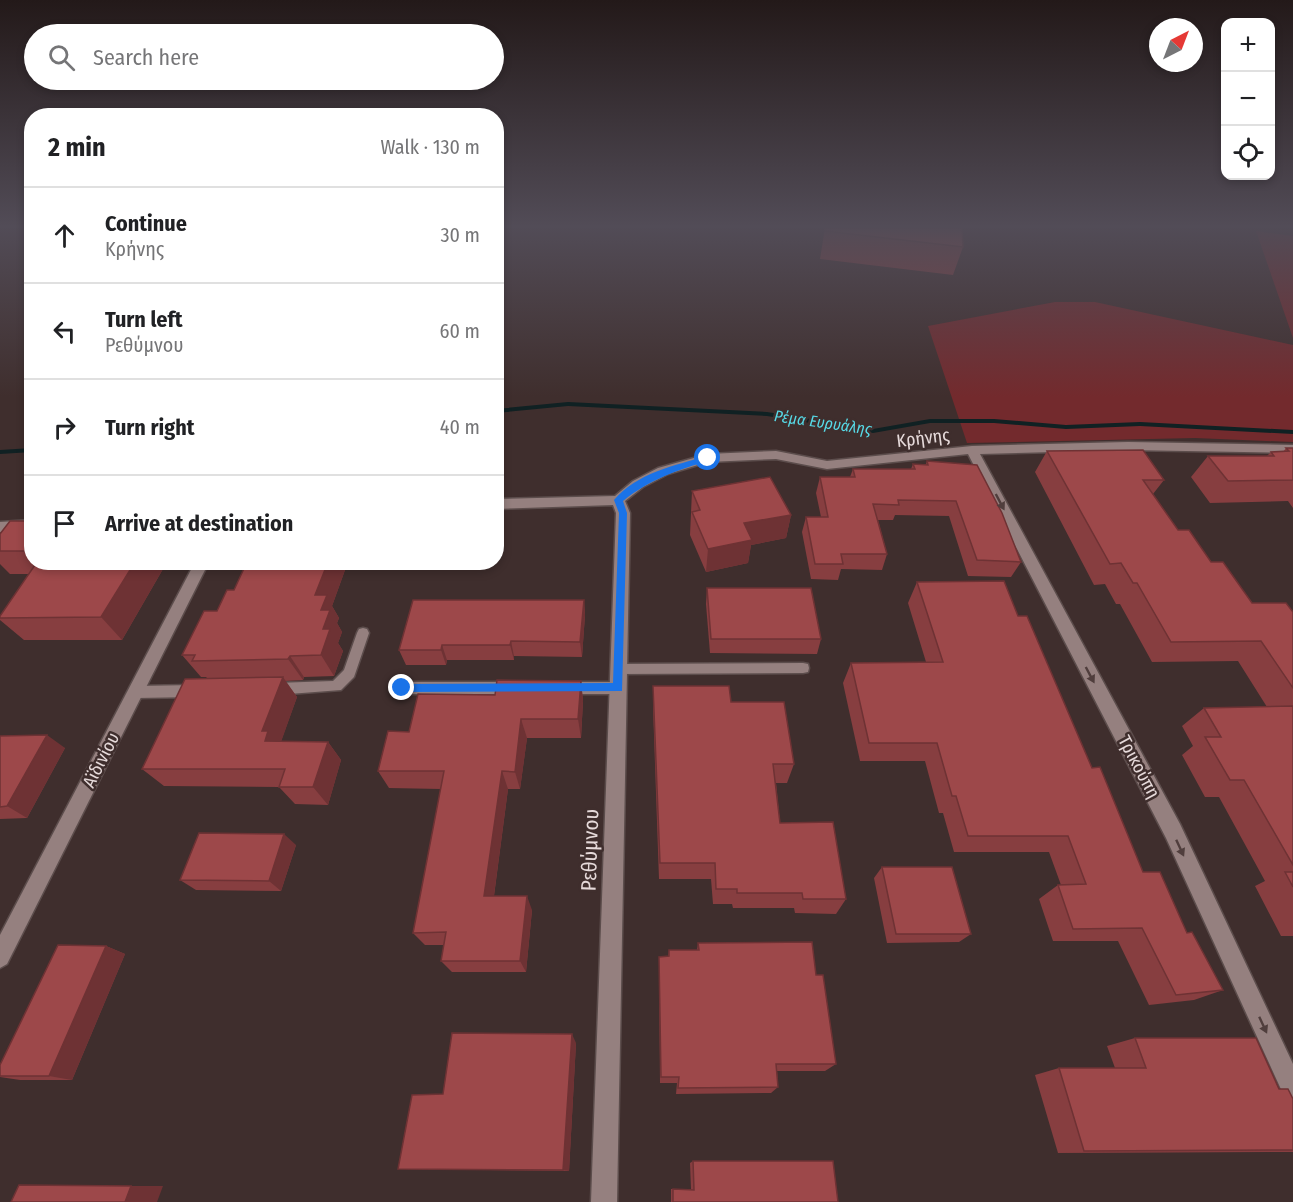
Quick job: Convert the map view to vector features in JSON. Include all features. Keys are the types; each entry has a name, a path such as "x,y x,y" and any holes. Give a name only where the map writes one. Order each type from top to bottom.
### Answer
{"street":[{"name":"Κρήνης","path":"618,500 638,484 663,471 708,458 776,455 827,465 847,465 972,450 1128,446 1293,449"},
{"name":"Τρικούπη","path":"972,450 1173,831 1293,1090"},
{"path":"504,504 586,503 618,500"},
{"name":"Ρεθύμνου","path":"604,1202 623,513 618,500"},
{"path":"0,527 24,526"},
{"name":"Αϊδινίου","path":"0,957 198,570"}],"lane":[{"path":"261,689 336,686 349,673 363,633"},
{"path":"546,688 618,678 803,668"},
{"path":"402,688 522,688"},
{"path":"136,692 204,690"}],"shaded area":[{"path":"1274,284 1293,284 1293,338"},
{"path":"1055,302 1095,302 1293,345 1293,442 1195,438 967,443 928,326"}],"building":[{"path":"1286,448 1293,448 1293,480 1228,481 1208,456 1274,456 1271,452 1289,451"},
{"path":"1143,450 1164,480 1143,480 1178,530 1189,530 1211,562 1223,562 1252,603 1286,603 1293,612 1293,688 1261,641 1171,642 1137,583 1133,583 1121,563 1110,564 1047,451"},
{"path":"927,461 977,465 1002,513 1021,562 977,560 956,501 898,500 899,505 873,504 887,554 841,554 843,564 815,564 806,517 828,517 820,477 855,477 853,469 915,469 913,464 928,465"},
{"path":"770,477 791,515 744,523 752,540 708,549 692,512 700,510 692,491"},
{"path":"10,521 24,521 24,551 0,551 0,534"},
{"path":"32,570 130,570 101,617 0,618"},
{"path":"243,570 325,570 315,595 327,595 321,610 330,610 323,629 330,629 321,655 290,656 288,659 192,661 195,655 182,655 204,611 217,611 227,590 234,590"},
{"path":"1004,581 1018,616 1027,616 1092,768 1100,767 1143,872 1160,872 1187,933 1192,932 1223,990 1176,995 1142,928 1073,929 1058,885 1086,884 1068,836 968,836 956,796 952,796 937,743 869,743 851,663 943,662 917,582"},
{"path":"707,588 811,588 821,639 711,639"},
{"path":"413,600 584,600 580,642 511,641 510,645 442,645 441,650 399,650"},
{"path":"283,677 262,731 268,731 265,741 328,742 313,787 279,787 285,769 142,769 185,679"},
{"path":"497,680 581,681 578,719 521,719 515,772 502,771 484,896 527,896 520,961 441,961 446,932 413,933 444,771 378,771 388,731 409,732 418,694 495,695"},
{"path":"653,686 729,686 731,702 784,702 794,764 773,764 780,823 833,822 846,899 803,899 802,893 737,893 737,889 716,889 715,863 660,863"},
{"path":"1293,706 1293,865 1244,780 1230,780 1205,737 1221,737 1204,708"},
{"path":"47,735 7,806 0,807 0,736"},
{"path":"199,833 284,834 269,881 180,880"},
{"path":"882,867 952,867 971,934 896,934"},
{"path":"1285,872 1293,872 1293,887"},
{"path":"812,942 816,975 823,975 836,1064 776,1064 778,1087 678,1088 679,1077 661,1077 659,957 669,956 669,950 699,950 698,943"},
{"path":"58,945 106,946 49,1076 0,1076 0,1065"},
{"path":"452,1033 572,1034 563,1170 398,1169 412,1095 443,1094"},
{"path":"1135,1038 1256,1038 1279,1089 1288,1089 1293,1099 1293,1150 1084,1151 1059,1068 1146,1068"},
{"path":"693,1161 833,1161 838,1202 673,1202 673,1189 694,1190"},
{"path":"19,1185 131,1186 125,1202 11,1202"}],"waterway":[{"name":"Ρέμα Ευρυάλης","path":"504,410 568,404 767,414 873,431 930,421 994,421 1066,427 1140,424 1293,432"},
{"name":"Ρέμα Ευρυάλης","path":"0,452 24,450"}],"route":[{"path":"402,688 618,688 623,513 618,500 638,484 663,471 708,458"}]}
